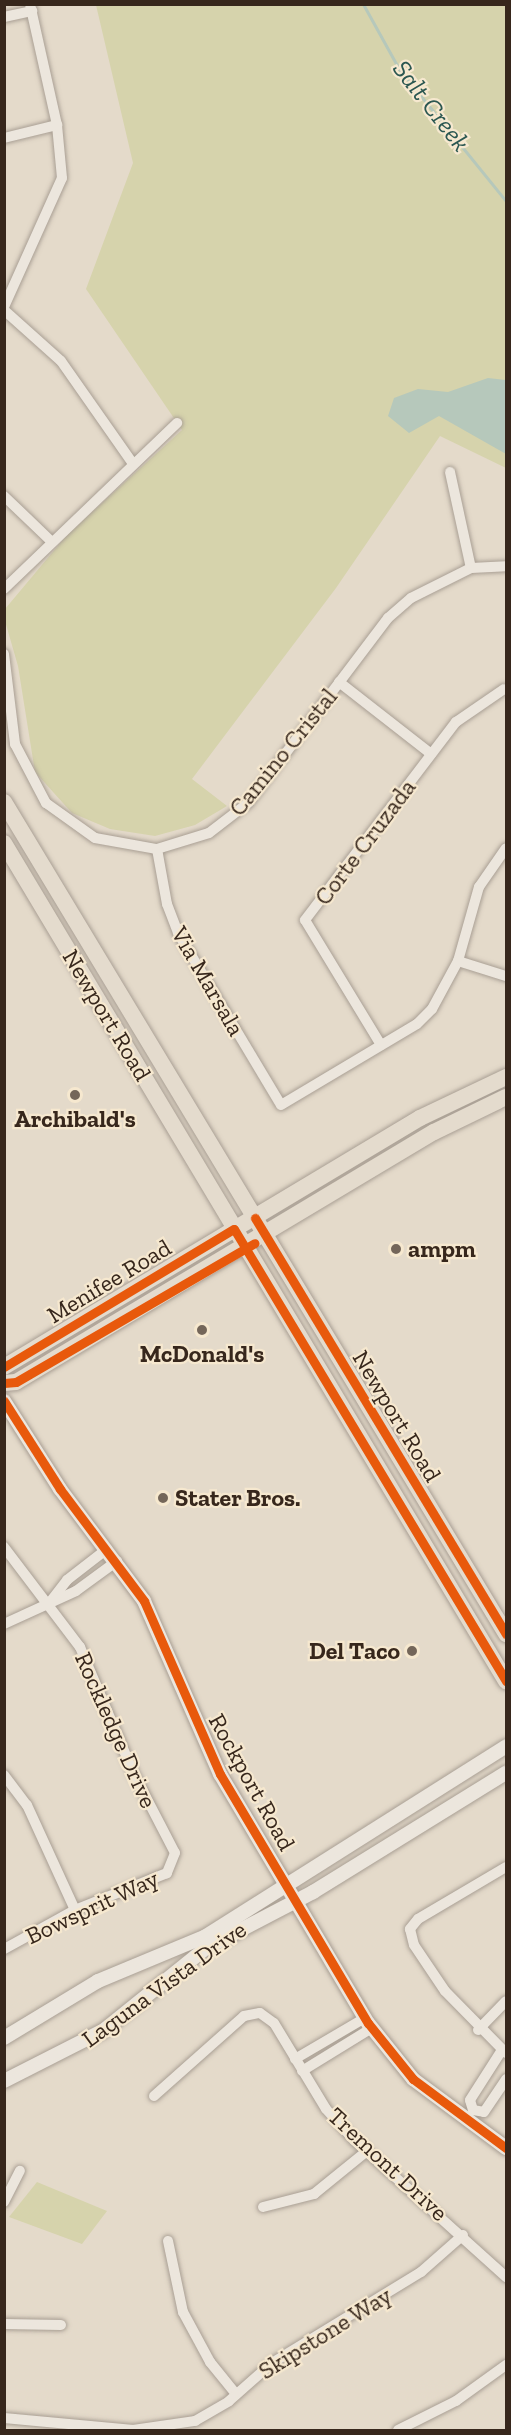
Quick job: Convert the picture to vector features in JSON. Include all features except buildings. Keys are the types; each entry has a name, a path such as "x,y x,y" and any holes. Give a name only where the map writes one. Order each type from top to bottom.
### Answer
{"main road":[{"name":"Newport Road","path":"4,802 507,1634"},
{"name":"Newport Road","path":"4,843 507,1681"},
{"name":"Menifee Road","path":"4,1367 440,1106 507,1077"},
{"name":"Menifee Road","path":"4,1383 16,1382 246,1248 434,1132 507,1097"}],"street":[{"path":"4,17 31,8 57,125 62,178 4,309 61,361 133,464"},
{"path":"4,138 57,125"},
{"path":"4,589 51,541 177,423"},
{"path":"450,472 471,568"},
{"path":"4,496 51,541"},
{"name":"Camino Cristal","path":"4,654 15,744 46,802 95,838 157,849 183,843 230,820 388,618 435,582 471,568 507,566"},
{"path":"339,682 431,754"},
{"name":"Corte Cruzada","path":"381,1045 305,920 456,722 504,689"},
{"path":"381,1045 432,1009 458,962 479,887 507,848"},
{"name":"Via Marsala","path":"157,849 178,933 281,1105 381,1045"},
{"path":"458,962 507,976"},
{"name":"Rockport Road","path":"4,1401 55,1482 117,1561 161,1635 220,1774 369,2023 413,2079 464,2122 507,2148"},
{"name":"Rockledge Drive","path":"4,1547 49,1603 90,1665 175,1860"},
{"path":"49,1603 75,1574 107,1549"},
{"path":"4,1624 84,1585 117,1561"},
{"path":"75,1574 84,1585"},
{"name":"Laguna Vista Drive","path":"4,2038 98,1981 206,1936 507,1746"},
{"name":"Laguna Vista Drive","path":"4,2081 104,2030 206,1948 295,1899 507,1773"},
{"path":"4,1775 27,1805 75,1910"},
{"name":"Bowsprit Way","path":"4,1949 75,1910 158,1878 175,1860"},
{"path":"473,2110 470,2100 504,2052 478,2030 445,1991 414,1945 410,1929 418,1919 507,1866"},
{"path":"478,2030 507,2001"},
{"name":"Tremont Drive","path":"154,2096 244,2016 260,2013 274,2023 326,2109 367,2151 507,2277"},
{"path":"296,2059 328,2039 369,2023"},
{"path":"302,2071 336,2051 369,2023"},
{"path":"328,2039 336,2051"},
{"path":"473,2110 484,2112 507,2079"},
{"path":"483,2081 498,2091"},
{"path":"464,2122 473,2110"},
{"path":"263,2207 314,2194 367,2151"},
{"path":"4,2202 20,2171"},
{"name":"Skipstone Way","path":"4,2418 158,2429 195,2421 236,2394 272,2363 421,2272 463,2235"},
{"path":"168,2241 183,2312 210,2362 236,2394"},
{"path":"4,2324 61,2325"},
{"path":"398,2430 456,2402 507,2365"}],"shaded area":[{"path":"96,5 506,5 506,468 440,436 336,588 192,779 227,806 195,825 155,836 110,829 72,813 35,772 18,666 5,621 5,609 67,535 182,430 86,289 133,163"},
{"path":"488,378 506,380 506,454 439,416 409,433 388,416 394,398 418,389 448,392"},
{"path":"37,2182 107,2211 82,2244 9,2217"}],"waterway":[{"name":"Salt Creek","path":"363,4 399,69 506,201"}],"cycle path":[{"path":"255,1218 506,1634"},
{"path":"4,1367 234,1229 506,1681"},
{"path":"4,1383 16,1382 255,1243"},
{"path":"4,1401 60,1489 144,1601 220,1774 368,2023 413,2079 506,2148"}],"place":[{"name":"Archibald's","path":"75,1095"},
{"name":"ampm","path":"396,1249"},
{"name":"McDonald's","path":"202,1330"},
{"name":"Stater Bros.","path":"163,1498"},
{"name":"Del Taco","path":"412,1651"}]}
